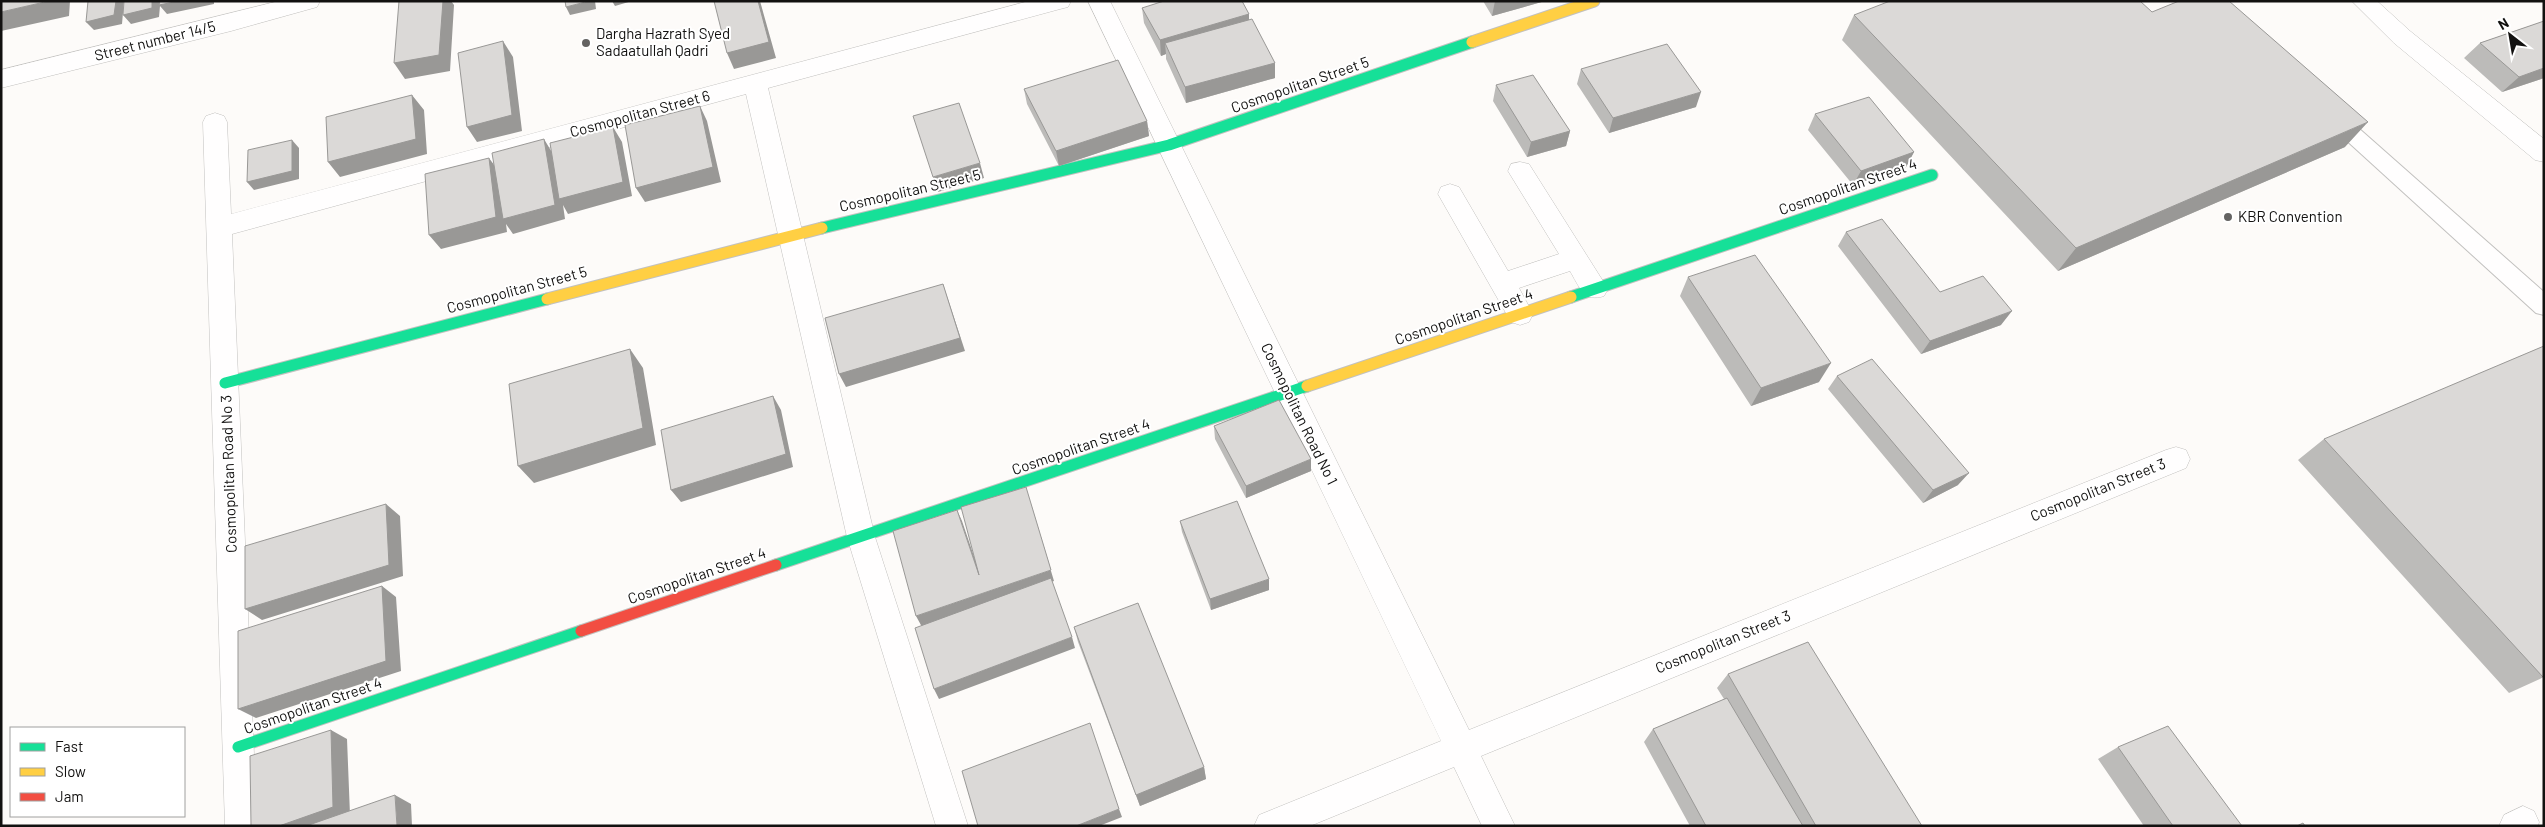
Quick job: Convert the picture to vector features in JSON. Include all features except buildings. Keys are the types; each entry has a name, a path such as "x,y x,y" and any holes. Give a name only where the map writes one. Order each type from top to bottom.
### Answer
{"street":[{"name":"Street number 14/5","path":"1,79 234,12 309,1"},
{"name":"Cosmopolitan Street 6","path":"220,227 1060,1"},
{"name":"Cosmopolitan Road No 1","path":"1099,1 1499,826"},
{"name":"Cosmopolitan Street 5","path":"225,383 791,235 1169,145 1594,1"},
{"path":"2363,1 2402,37 2544,153"},
{"path":"755,83 861,537 952,826"},
{"name":"Cosmopolitan Road No 3","path":"214,122 220,227 241,826"},
{"path":"1520,171 1595,289"},
{"name":"Cosmopolitan Street 4","path":"238,746 1932,175"},
{"path":"1450,194 1520,314"},
{"path":"1502,283 1576,259"},
{"name":"Cosmopolitan Street 3","path":"1270,826 2176,459"}],"lane":[{"path":"2317,102 2544,306"}],"traffic: fast":[{"path":"822,228 1169,145 1472,42"},
{"path":"1571,297 1932,175"},
{"path":"225,383 547,299"},
{"path":"776,565 1307,386"},
{"path":"238,747 581,631"}],"traffic: slow":[{"path":"1472,42 1594,1"},
{"path":"547,299 822,228"},
{"path":"1307,386 1571,297"}],"traffic: jam":[{"path":"581,631 776,565"}],"place":[{"name":"Dargha Hazrath Syed Sadaatullah Qadri","path":"586,43"},
{"name":"KBR Convention","path":"2228,217"}]}
